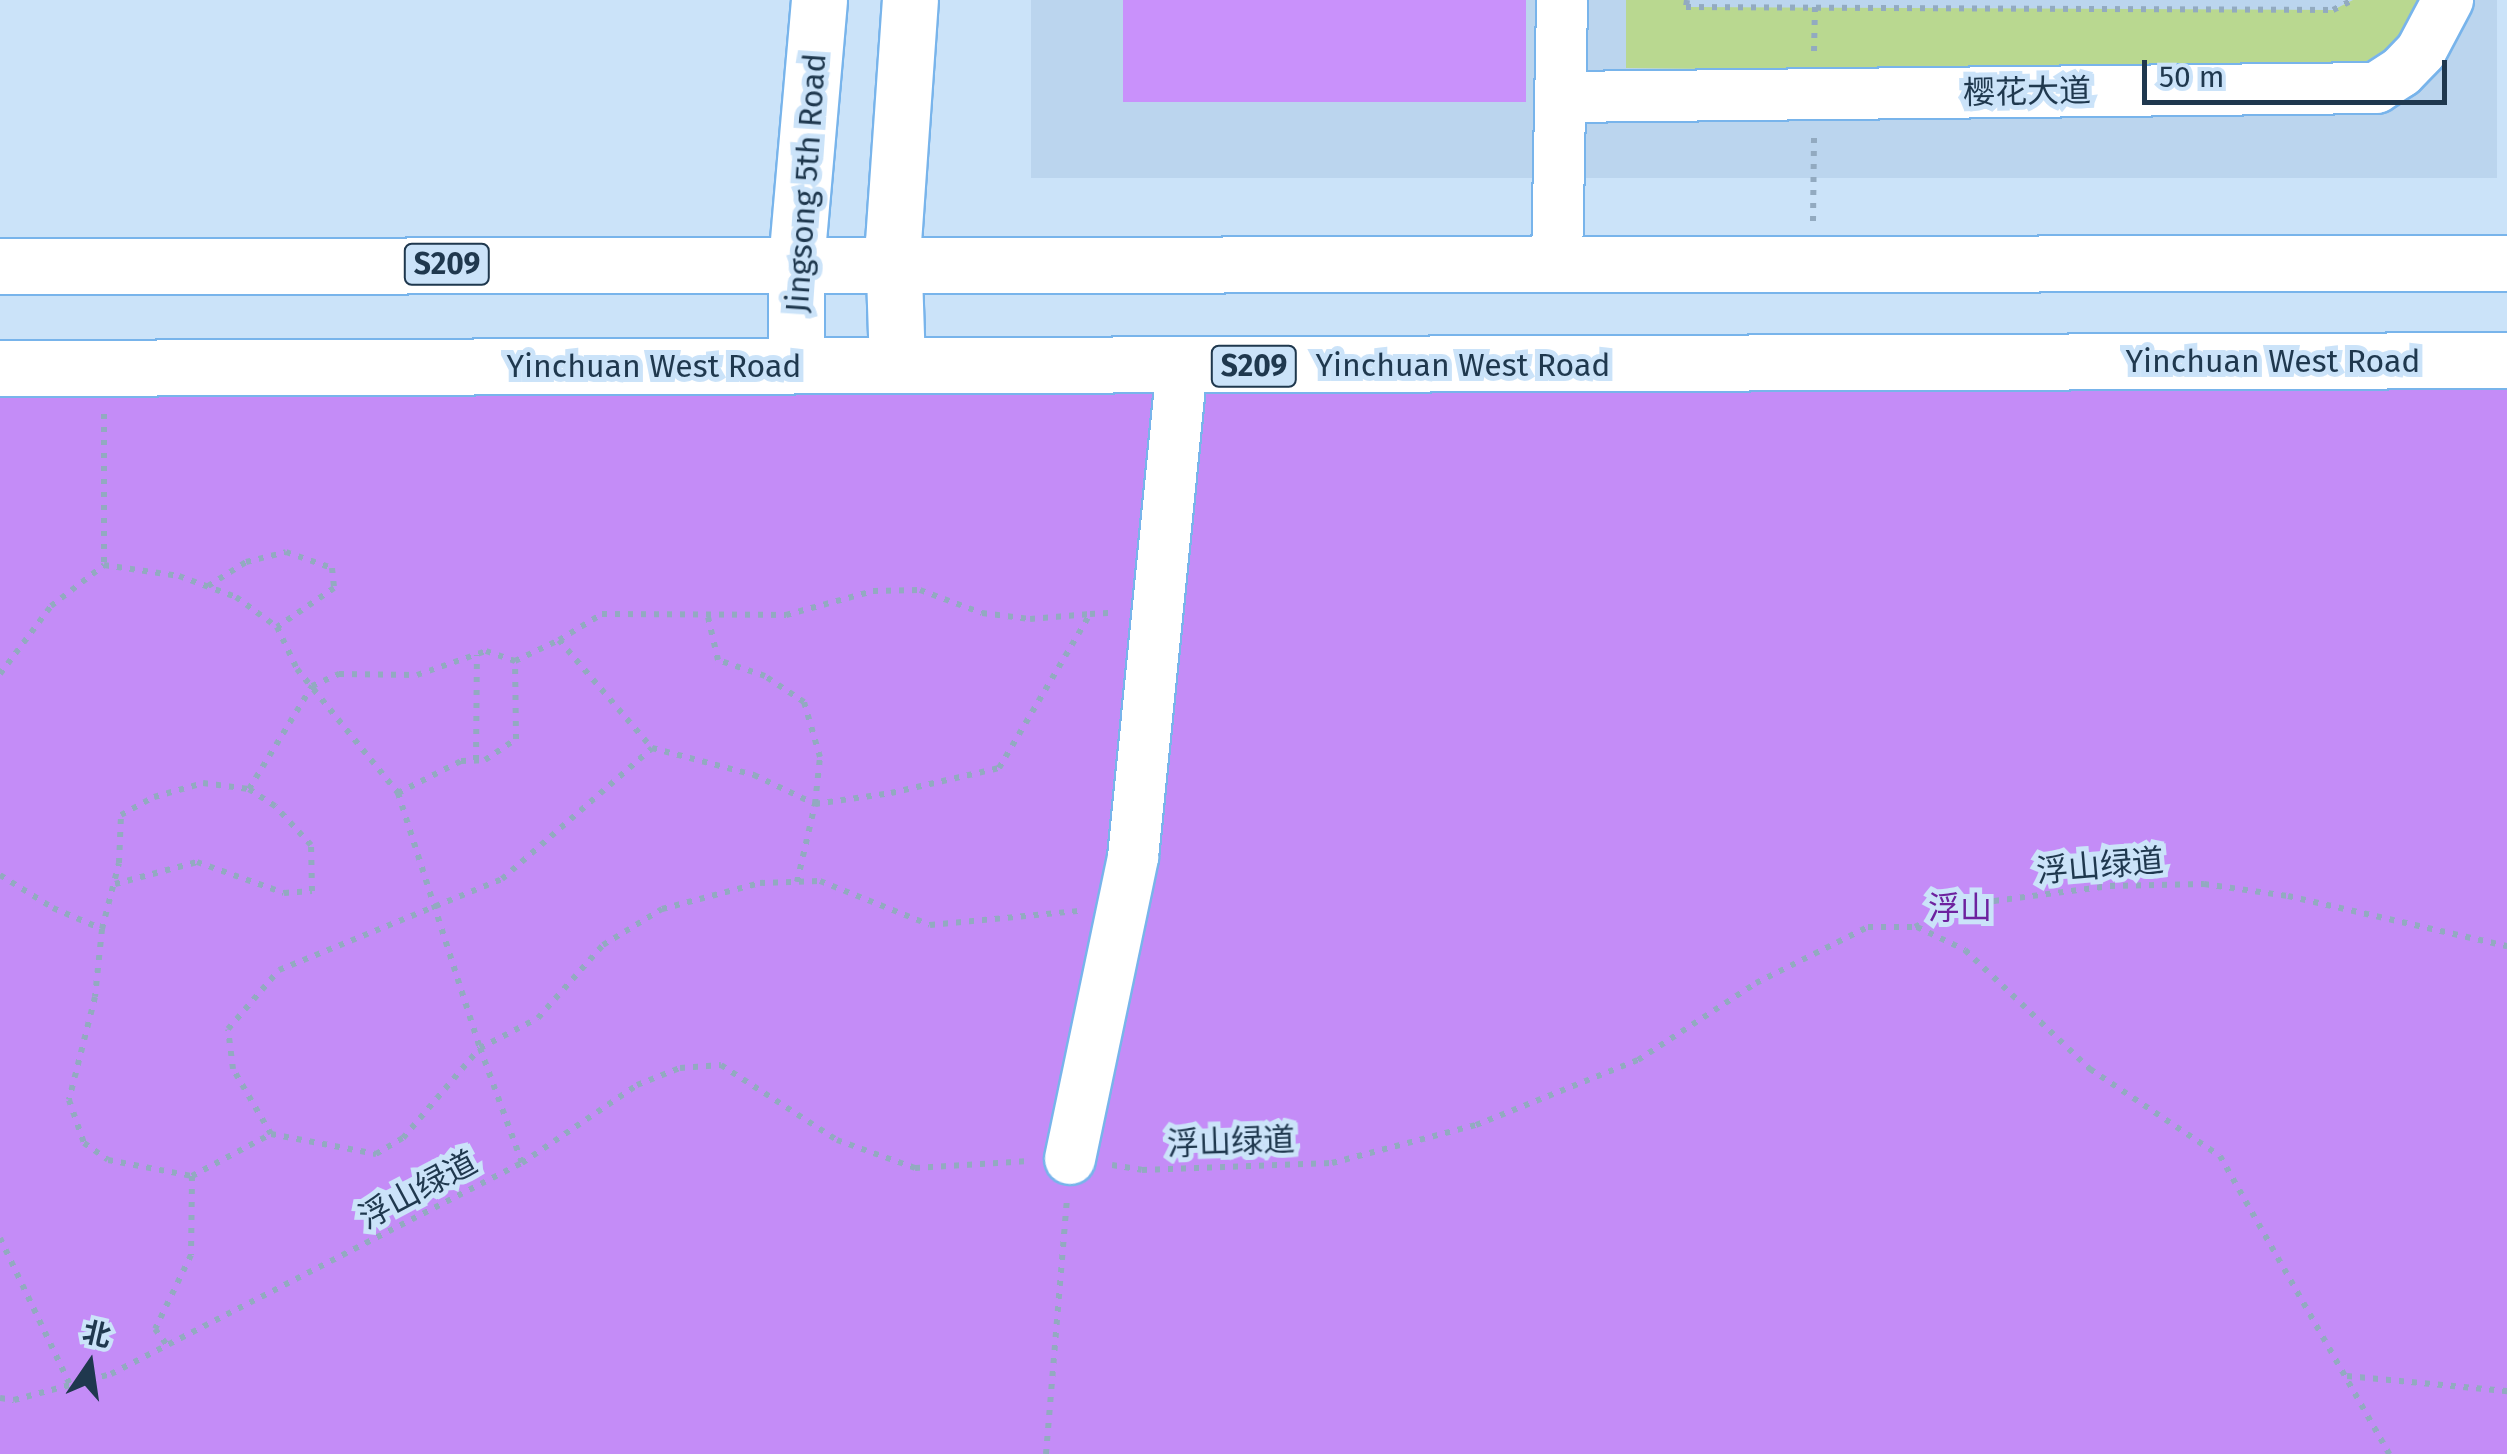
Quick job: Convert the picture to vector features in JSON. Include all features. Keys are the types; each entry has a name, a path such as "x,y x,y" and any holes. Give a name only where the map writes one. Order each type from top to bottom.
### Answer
{"main road":[{"name":"Jingsong 5th Road","path":"796,365 796,263 819,0"},
{"path":"898,365 895,263 910,0"},
{"name":"S209","path":"0,266 2507,264"},
{"name":"Yinchuan West Road","path":"0,368 2507,360"}],"street":[{"path":"1556,263 1562,0"},
{"name":"樱花大道","path":"1560,98 2376,88 2401,72 2421,51 2448,0"},
{"path":"1070,1159 1133,858 1182,366"}],"path":[{"path":"1686,0 1686,7 2332,10 2353,0"},
{"path":"1813,263 1814,94"},
{"path":"104,368 104,565"},
{"path":"207,586 246,562 286,552 332,568 334,588 276,627"},
{"path":"0,674 51,606 104,565 179,576 207,586 236,597 276,627 296,669 398,793 480,1048 522,1163"},
{"path":"249,789 312,686 339,674 417,676 486,651 515,661 602,614 786,615 874,590 920,590 982,613 1030,618 1158,612"},
{"path":"560,640 652,748 754,776 814,804 999,768 1090,614"},
{"path":"708,617 718,660 765,676 804,702 820,758 797,882"},
{"path":"476,760 477,655"},
{"path":"398,793 461,761 485,760 516,739 515,661"},
{"path":"271,1134 234,1069 228,1029 279,970 432,904 502,879 652,748"},
{"path":"114,884 197,862 284,893 312,890 311,845 274,806 249,789 204,783 154,797 122,815 95,997 69,1100 84,1143 108,1160 192,1176 271,1134 376,1154 403,1138 480,1048 538,1018 604,946 662,908 760,883 820,880 930,926 1123,906"},
{"path":"0,875 53,908 102,930"},
{"name":"浮山绿道","path":"0,1398 14,1400 111,1374 522,1163 637,1085 680,1068 721,1065 837,1140 916,1168 1070,1159 1142,1170 1332,1164 1476,1126 1638,1060 1815,950 1868,928 1916,927 1954,908 2110,886 2204,884 2304,899 2507,946"},
{"path":"1916,927 1964,950 2090,1068 2220,1156 2390,1454"},
{"path":"1046,1454 1070,1159"},
{"path":"168,1346 156,1329 190,1255 192,1176"},
{"path":"0,1238 70,1385"},
{"path":"2346,1376 2507,1391"}],"shaded area":[{"path":"1031,0 2497,0 2497,178 1031,178"},
{"path":"1123,0 1526,0 1526,102 1123,102"}],"green space":[{"name":"浮山","path":"0,360 2507,360 2507,1454 0,1454"}],"building":[{"path":"1626,0 1687,0 1686,7 2333,10 2353,0 2432,0 2394,44 2362,64 1813,70 1626,68"}]}
